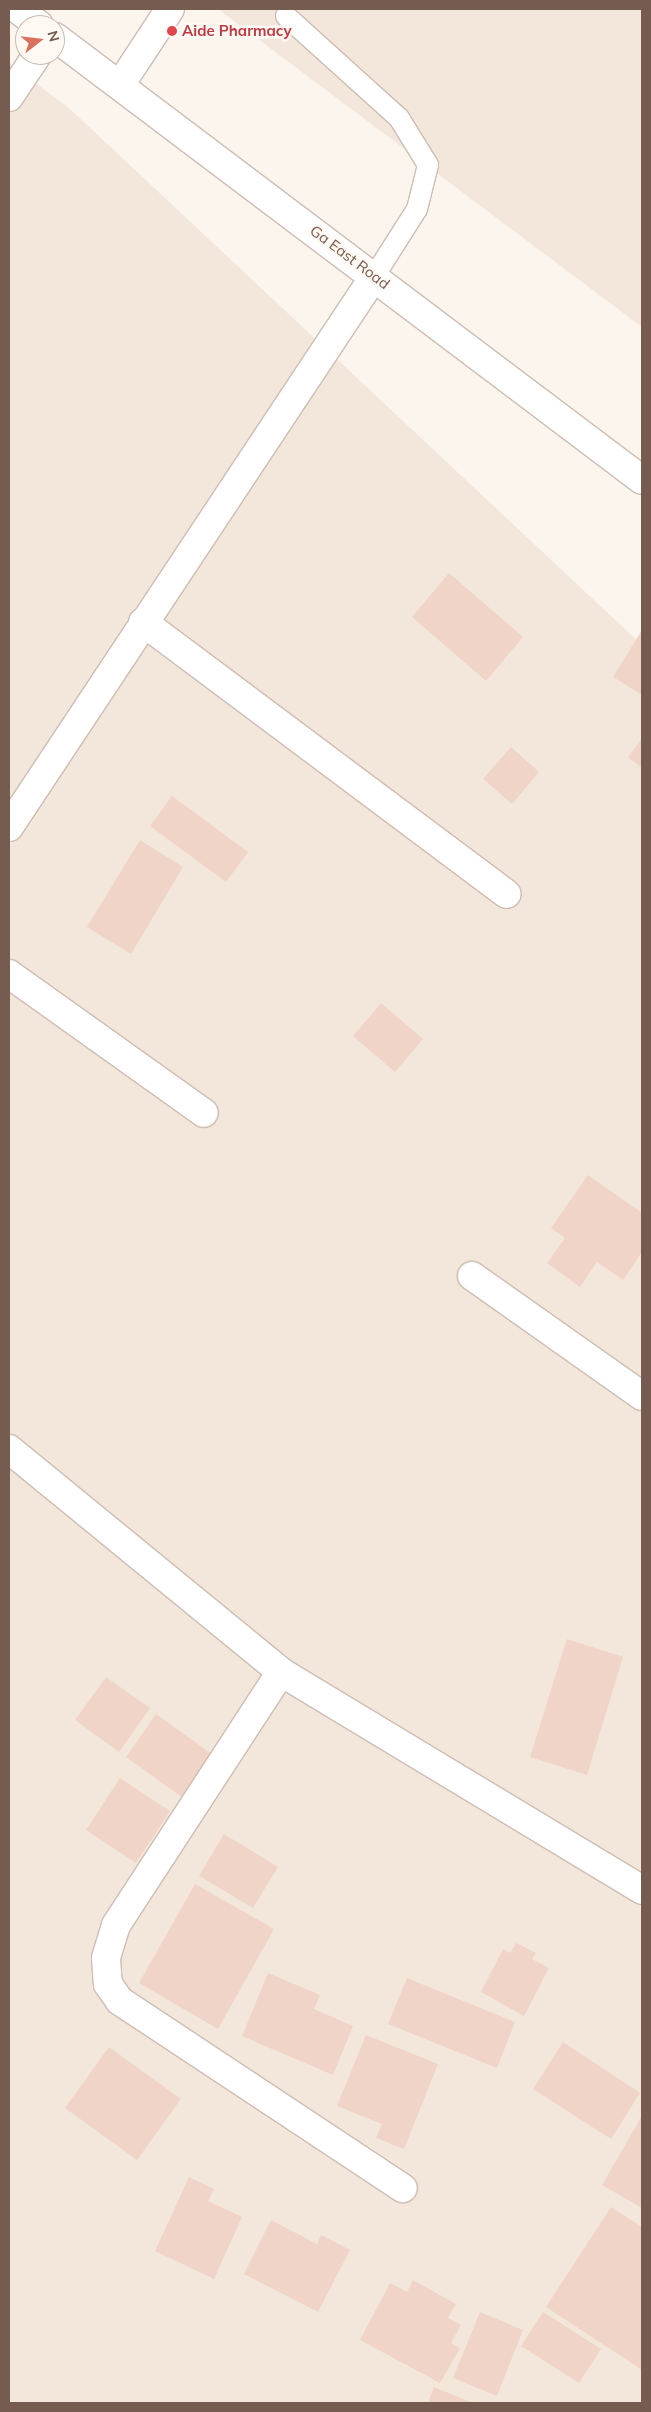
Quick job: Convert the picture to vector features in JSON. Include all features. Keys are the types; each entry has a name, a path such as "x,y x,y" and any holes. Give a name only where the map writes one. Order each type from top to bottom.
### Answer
{"street":[{"path":"120,85 170,9"},
{"name":"Ga East Road","path":"65,44 375,275 642,480"},
{"path":"9,96 30,65"},
{"path":"9,827 143,622 375,275"},
{"path":"143,622 506,894"},
{"path":"9,974 204,1113"},
{"path":"472,1276 642,1396"},
{"path":"9,1449 281,1672 642,1890"},
{"path":"281,1672 116,1925 106,1958 108,1984 120,2000 403,2188"}],"lane":[{"path":"286,16 398,118 428,165 417,209 375,275"}],"shaded area":[{"path":"218,9 642,9 642,327"},
{"path":"9,63 70,109 642,645 642,2403 9,2403"}],"building":[{"path":"449,573 523,637 486,681 412,617"},
{"path":"642,630 642,695 613,677"},
{"path":"642,739 642,768 628,757"},
{"path":"511,747 539,772 512,804 483,779"},
{"path":"172,796 248,852 226,882 150,826"},
{"path":"140,840 183,867 131,954 87,927"},
{"path":"381,1003 423,1039 395,1072 353,1036"},
{"path":"588,1175 642,1213 642,1252 623,1280 597,1262 580,1287 547,1263 565,1238 551,1228"},
{"path":"567,1639 623,1657 587,1775 530,1757"},
{"path":"106,1677 150,1708 119,1752 75,1720"},
{"path":"156,1714 216,1757 186,1800 126,1757"},
{"path":"120,1778 170,1811 136,1863 86,1830"},
{"path":"224,1834 278,1867 253,1908 199,1876"},
{"path":"195,1884 274,1929 218,2029 139,1983"},
{"path":"516,1943 536,1953 532,1959 549,1968 524,2016 481,1992 503,1949 510,1953"},
{"path":"268,1973 320,1995 314,2009 353,2026 333,2075 242,2036"},
{"path":"407,1978 515,2022 497,2068 388,2024"},
{"path":"366,2035 438,2064 404,2149 376,2138 382,2124 337,2106"},
{"path":"563,2042 640,2093 611,2139 533,2089"},
{"path":"109,2047 181,2099 137,2160 65,2108"},
{"path":"642,2116 642,2208 602,2185"},
{"path":"189,2177 214,2189 208,2201 242,2217 214,2279 155,2251"},
{"path":"611,2207 642,2227 642,2370 546,2307"},
{"path":"271,2220 317,2244 321,2235 350,2250 318,2312 244,2274"},
{"path":"413,2280 456,2304 448,2318 461,2325 451,2343 460,2348 440,2383 360,2340 390,2283 407,2292"},
{"path":"480,2312 523,2330 497,2396 453,2378"},
{"path":"543,2312 601,2349 579,2383 521,2346"},
{"path":"434,2387 473,2403 428,2403"}],"place":[{"name":"Aide Pharmacy","path":"172,31"}]}
